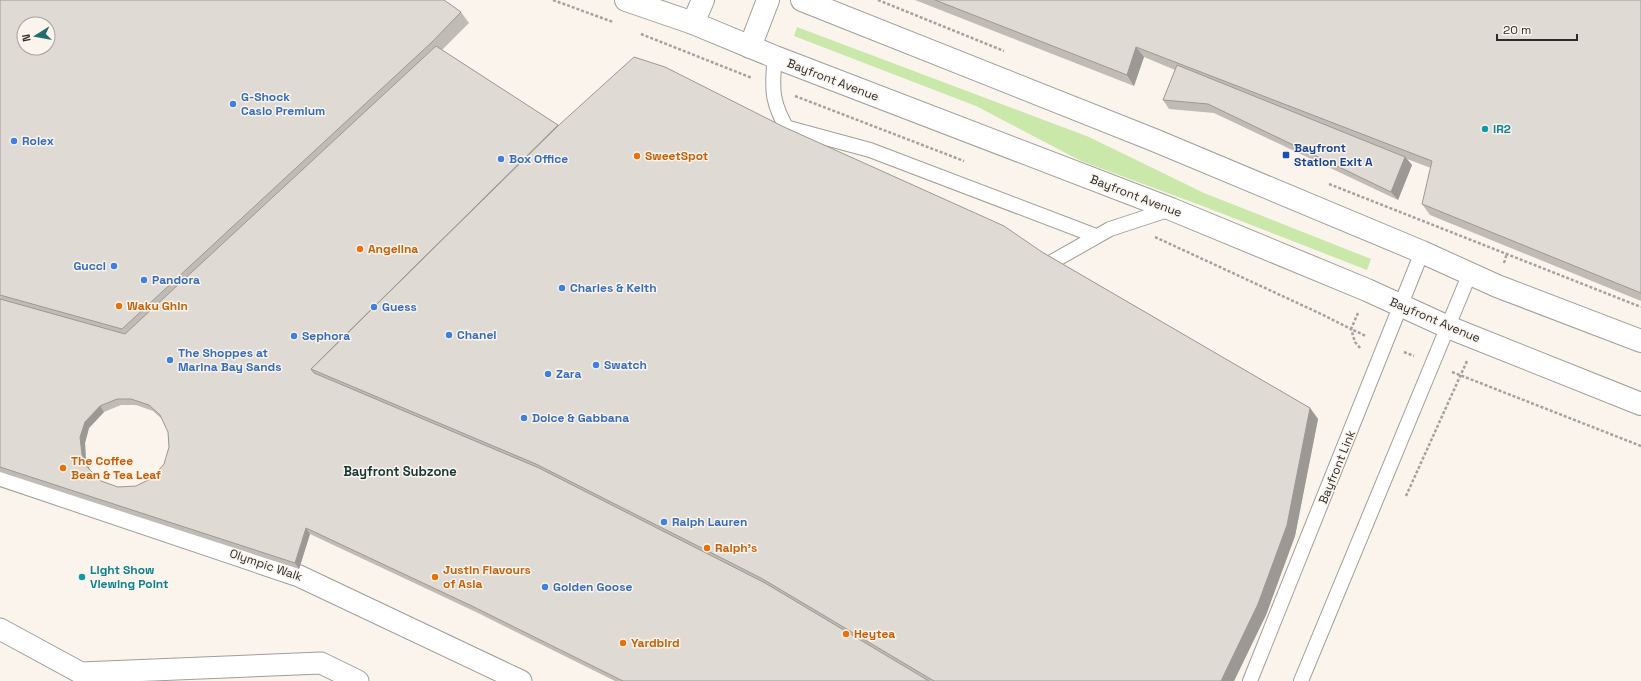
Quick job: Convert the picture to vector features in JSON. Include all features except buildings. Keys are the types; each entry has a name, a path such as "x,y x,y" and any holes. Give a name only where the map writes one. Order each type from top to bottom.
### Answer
{"main road":[{"name":"Bayfront Avenue","path":"626,0 693,23 775,57 1172,209 1448,327 1641,404"},
{"path":"693,23 703,0"},
{"path":"750,47 768,0"},
{"path":"802,0 1161,142 1422,252 1470,274 1641,341"}],"street":[{"name":"Olympic Walk","path":"0,475 299,576 521,681"},
{"path":"0,629 81,673 320,663 358,681"}],"lane":[{"path":"775,57 772,86 775,106 789,132 870,150 1096,236"},
{"path":"1050,263 1096,236 1125,224 1172,209"},
{"name":"Bayfront Link","path":"1250,681 1422,252"},
{"path":"1300,679 1470,274"}],"path":[{"path":"1394,211 1641,307"},
{"path":"1432,364 1641,446"},
{"path":"1406,496 1461,375"}],"green space":[{"path":"797,27 1089,137 1204,193 1371,259 1367,270 1200,205 1081,161 976,106 794,36"}],"place":[{"name":"G-Shock Casio Premium","path":"233,104"},
{"name":"IR2","path":"1485,129"},
{"name":"Rolex","path":"14,141"},
{"name":"Bayfront Station Exit A","path":"1286,155"},
{"name":"SweetSpot","path":"637,156"},
{"name":"Box Office","path":"501,159"},
{"name":"Angelina","path":"360,249"},
{"name":"Gucci","path":"114,266"},
{"name":"Pandora","path":"144,280"},
{"name":"Charles & Keith","path":"562,288"},
{"name":"Waku Ghin","path":"119,306"},
{"name":"Guess","path":"374,307"},
{"name":"Chanel","path":"449,335"},
{"name":"Sephora","path":"294,336"},
{"name":"The Shoppes at Marina Bay Sands","path":"170,360"},
{"name":"Swatch","path":"596,365"},
{"name":"Zara","path":"548,374"},
{"name":"Dolce & Gabbana","path":"524,418"},
{"name":"The Coffee Bean & Tea Leaf","path":"63,468"},
{"name":"Ralph Lauren","path":"664,522"},
{"name":"Ralph's","path":"707,548"},
{"name":"Light Show Viewing Point","path":"82,577"},
{"name":"Justin Flavours of Asia","path":"435,577"},
{"name":"Golden Goose","path":"545,587"},
{"name":"Heytea","path":"846,634"},
{"name":"Yardbird","path":"623,643"}],"district":[{"name":"Bayfront Subzone","path":"400,471"}]}
